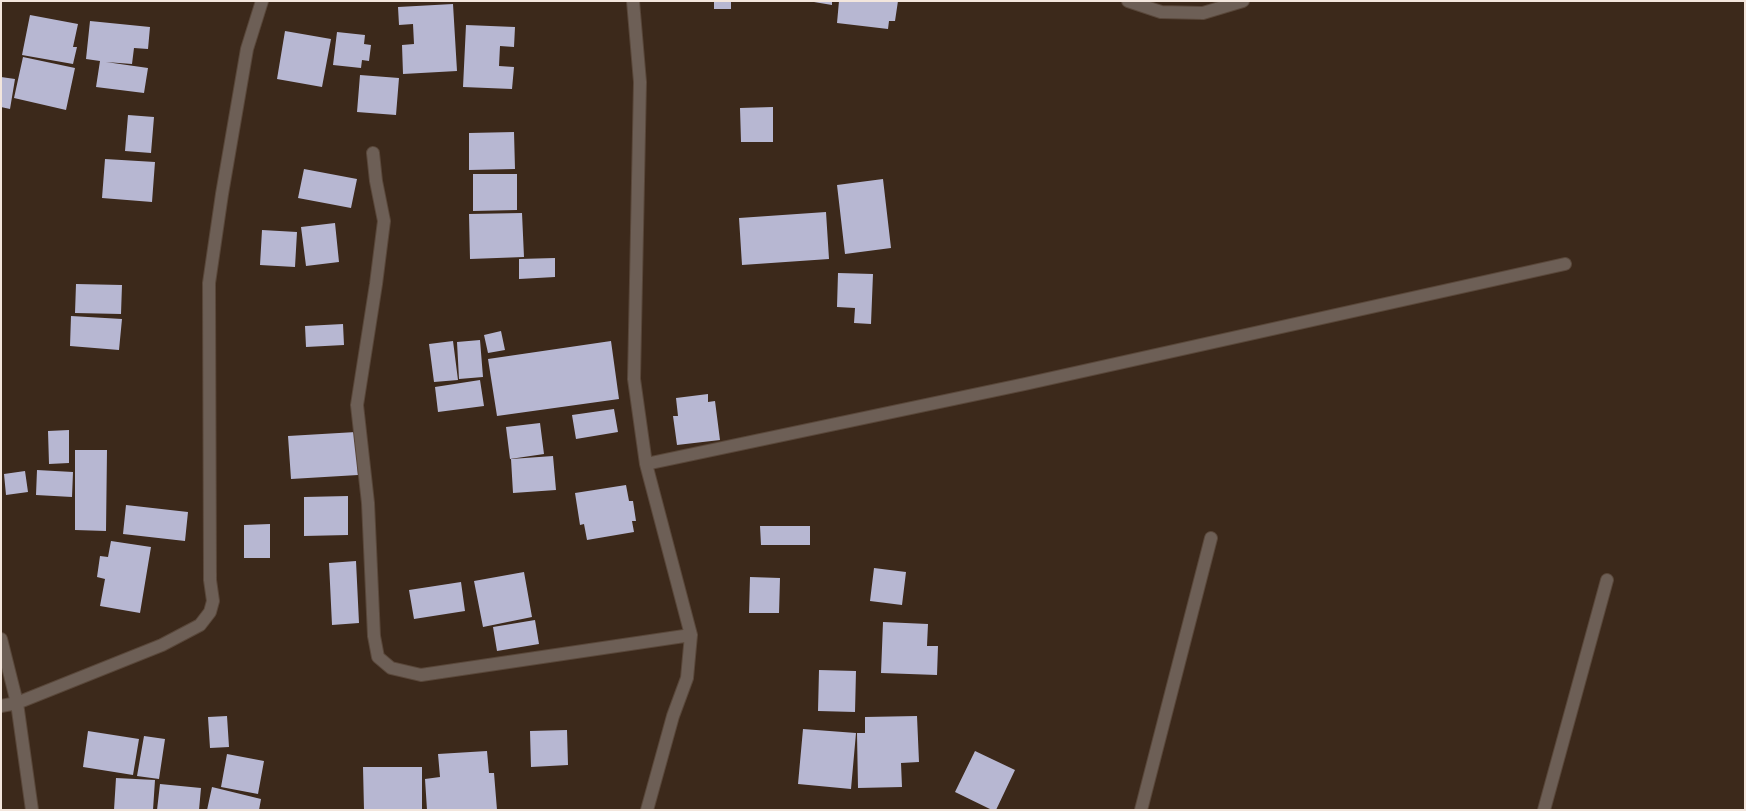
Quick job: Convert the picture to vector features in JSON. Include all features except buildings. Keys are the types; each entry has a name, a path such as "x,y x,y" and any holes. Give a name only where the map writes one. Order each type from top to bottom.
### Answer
{"street":[{"path":"1,706 17,703 162,645 200,625 210,612 213,601 210,580 208,283 247,49 262,1"},
{"path":"633,1 640,82 634,379 646,464 691,635 687,678 647,810"},
{"path":"1128,1 1161,12 1203,13 1242,1"},
{"path":"373,152 376,181 384,221 357,405 368,503 374,636 378,657 391,668 421,675 691,635"},
{"path":"646,464 1015,386 1565,264"},
{"path":"1141,810 1211,538"},
{"path":"1544,810 1607,580"},
{"path":"1,639 17,703 32,810"}]}
